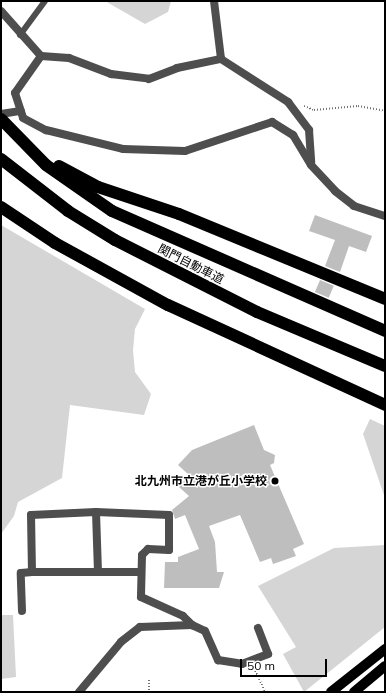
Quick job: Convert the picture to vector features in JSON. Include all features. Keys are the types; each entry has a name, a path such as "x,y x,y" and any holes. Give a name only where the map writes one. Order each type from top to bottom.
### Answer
{"highway":[{"path":"1,109 48,162 98,187 179,214 385,299"},
{"path":"1,119 86,195 156,233 385,331"},
{"name":"関門自動車道","path":"1,159 68,211 114,240 257,312 385,366"},
{"path":"1,207 55,243 168,305 385,405"}],"main road":[{"path":"331,692 385,648"},
{"path":"354,692 385,666"}],"street":[{"path":"214,1 221,59"},
{"path":"1,12 20,35 41,56 69,58 111,74 149,79 177,68 221,59 288,102 309,130 311,165"},
{"path":"41,56 15,93 23,118 46,130 122,149 185,151 272,122 293,135 311,165 354,206 385,216"},
{"path":"1,114 20,111"},
{"path":"96,512 98,572"},
{"path":"32,572 31,516 96,512 169,515 169,550 148,549 142,555 141,597 183,616 192,625 205,631 218,660 227,664 251,662 268,654 258,628"},
{"path":"22,611 21,573 141,572"},
{"path":"78,692 121,642 140,627 192,625"}],"lane":[{"path":"20,35 45,1"}],"path":[{"path":"288,102 314,110 358,106 385,111"},
{"path":"251,662 266,692"},
{"path":"149,680 149,692"}],"shaded area":[{"path":"105,1 171,1 168,12 145,24"},
{"path":"1,225 145,309 135,329 133,350 135,372 151,394 144,415 70,405 62,478 18,502 14,516 1,534"},
{"path":"370,419 385,426 385,498 363,434"},
{"path":"385,545 385,627 304,692 283,654 296,647 258,586 334,548"},
{"path":"1,615 13,615 16,677 1,679"}],"building":[{"path":"315,215 372,236 366,252 349,246 340,272 325,266 335,240 309,231"},
{"path":"320,280 334,286 329,298 315,292"},
{"path":"254,425 264,450 275,455 274,463 270,465 304,544 293,549 296,556 273,564 271,558 260,562 240,515 209,526 215,542 217,572 224,572 219,588 164,588 165,562 178,562 178,557 199,549 185,515 175,519 172,510 189,496 179,487 189,475 178,465 192,450"}],"place":[{"name":"北九州市立港が丘小学校","path":"275,481"}]}
